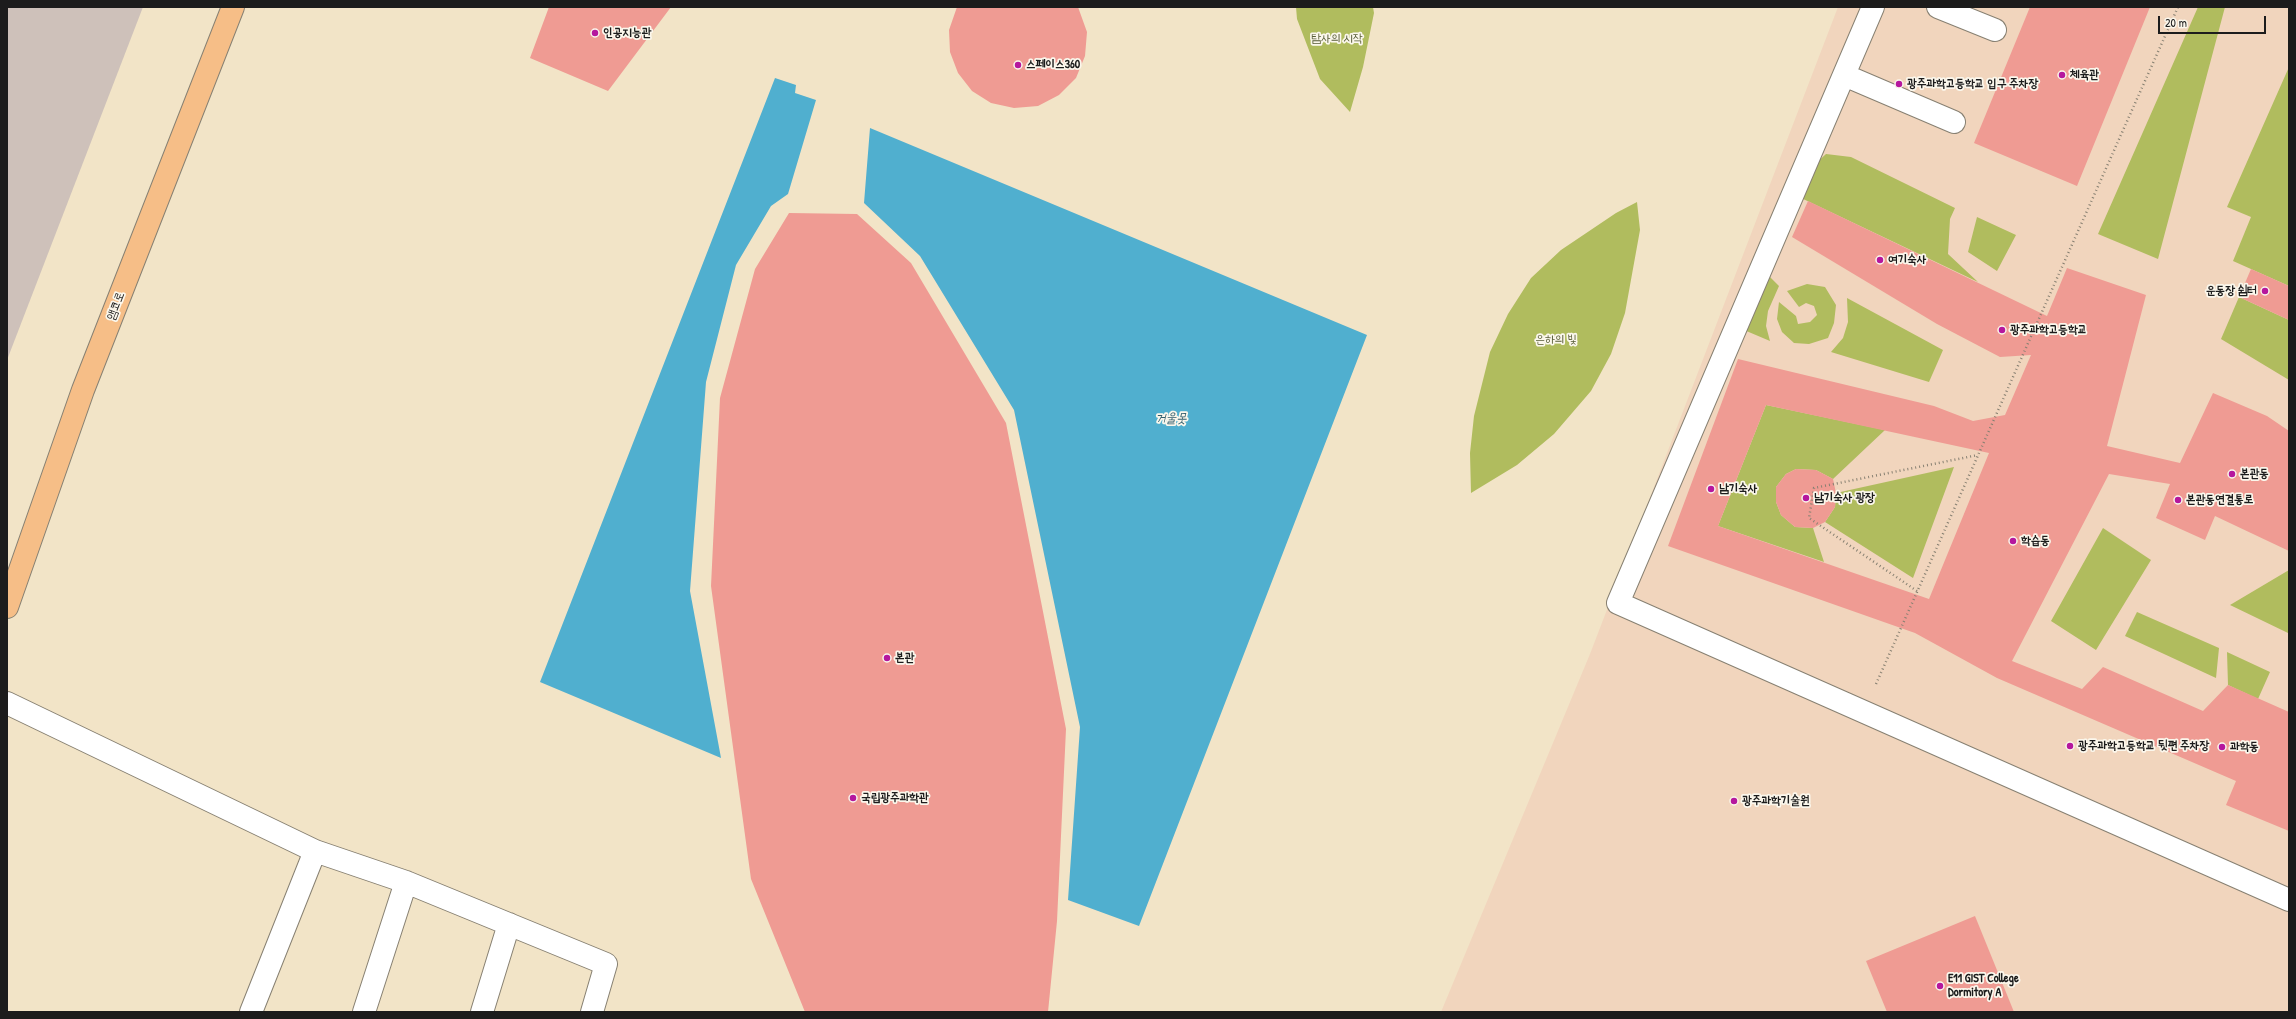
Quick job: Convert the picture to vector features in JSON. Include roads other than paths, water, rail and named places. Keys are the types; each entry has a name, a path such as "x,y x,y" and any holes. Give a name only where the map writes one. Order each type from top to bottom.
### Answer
{"main road":[{"name":"앰코로","path":"7,607 83,390 233,7"}],"lane":[{"path":"1874,7 1618,603 2289,900"},
{"path":"1938,7 1995,30"},
{"path":"1844,75 1954,122"},
{"path":"7,703 315,851 406,882 606,964 592,1012"},
{"path":"251,1012 315,851"},
{"path":"364,1012 406,882"},
{"path":"482,1012 509,924"}],"water":[{"path":"775,78 796,85 795,93 816,100 788,194 771,206 736,265 706,382 690,591 721,758 540,682"},
{"name":"거울못","path":"870,128 1367,335 1139,926 1068,900 1080,727 1014,410 920,256 864,203"}],"place":[{"name":"인공지능관","path":"595,33"},
{"name":"스페이스360","path":"1018,65"},
{"name":"체육관","path":"2062,75"},
{"name":"광주과학고등학교 입구 주차장","path":"1899,84"},
{"name":"여기숙사","path":"1880,260"},
{"name":"운동장 쉼터","path":"2265,291"},
{"name":"광주과학고등학교","path":"2002,330"},
{"name":"본관동","path":"2232,474"},
{"name":"남기숙사","path":"1711,489"},
{"name":"남기숙사 광장","path":"1806,498"},
{"name":"본관동연결통로","path":"2178,500"},
{"name":"학습동","path":"2013,541"},
{"name":"본관","path":"887,658"},
{"name":"광주과학고등학교 뒷편 주차장","path":"2070,746"},
{"name":"과학동","path":"2222,747"},
{"name":"국립광주과학관","path":"853,798"},
{"name":"광주과학기술원","path":"1734,801"},
{"name":"E11 GIST College Dormitory A","path":"1940,986"}],"park label":[{"name":"탐사의 시작","path":"1337,39"},
{"name":"은하의 빛","path":"1556,340"}]}
